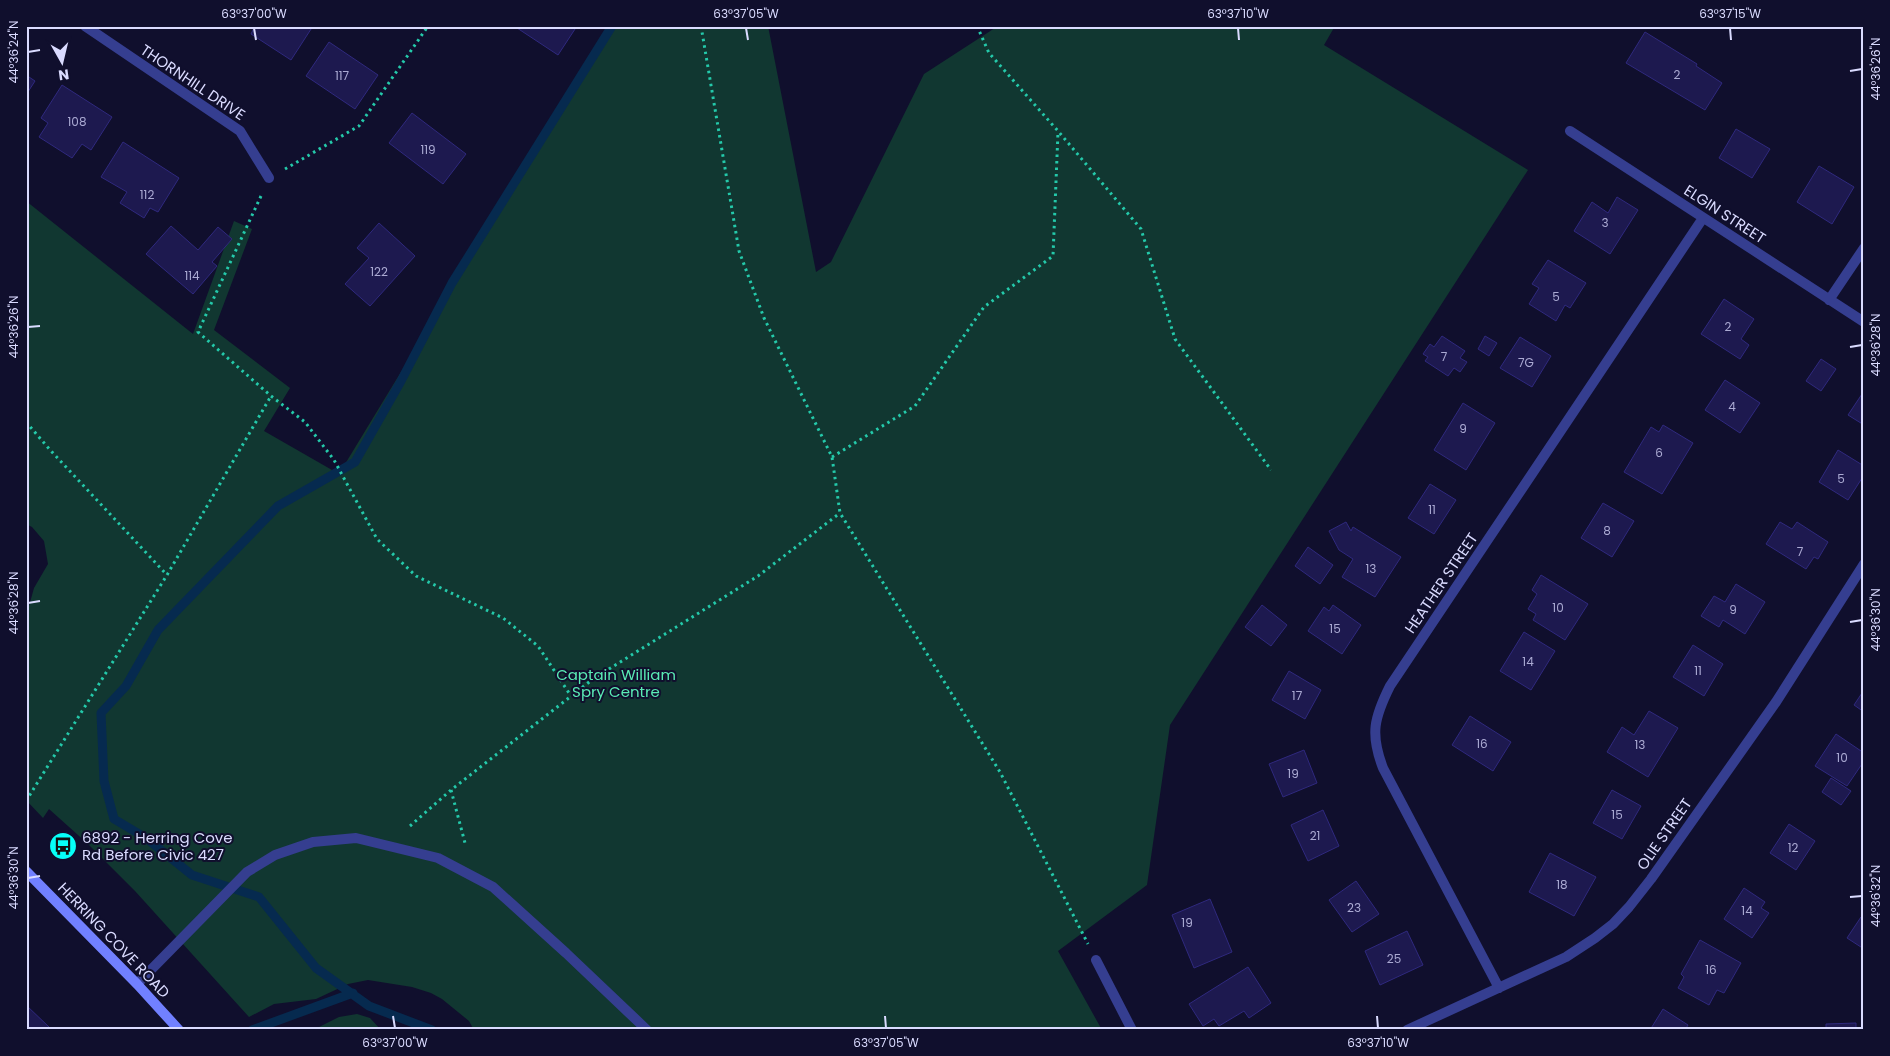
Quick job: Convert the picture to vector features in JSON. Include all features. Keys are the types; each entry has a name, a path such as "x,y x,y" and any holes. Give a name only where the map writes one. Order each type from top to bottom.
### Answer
{"main road":[{"name":"HERRING COVE ROAD","path":"26,871 137,984 176,1027"}],"street":[{"name":"THORNHILL DRIVE","path":"85,26 240,131 269,178"},
{"name":"ELGIN STREET","path":"1570,131 1864,322"},
{"name":"HEATHER STREET","path":"1499,988 1384,768 1375,738 1374,728 1378,709 1406,662 1703,218"},
{"path":"1830,300 1864,248"},
{"name":"OLIE STREET","path":"1407,1030 1566,957 1584,946 1612,924 1629,907 1657,871 1776,702 1864,564"},
{"path":"137,984 247,872 275,855 313,842 356,838 438,858 493,888 566,953 647,1030"},
{"path":"1096,960 1132,1030"}],"path":[{"path":"428,26 359,126 269,178 198,332 271,396 305,422 334,460 347,481 377,539 416,576 503,618 538,646 571,696"},
{"path":"701,26 740,251 764,318 832,457 840,513 1000,772 1096,960"},
{"path":"978,26 989,53 1141,229 1175,340 1271,470"},
{"path":"832,457 915,406 984,307 1053,256 1058,131"},
{"path":"26,801 167,575 271,396"},
{"path":"26,422 167,575"},
{"path":"410,826 451,790 594,679 758,576 840,513"},
{"path":"451,790 465,843"}],"green space":[{"name":"Captain William Spry Centre","path":"611,26 768,26 816,272 831,262 924,74 998,26 1335,26 1324,45 1528,170 1170,725 1147,885 1058,951 1102,1030 474,1030 469,1021 442,999 431,993 412,987 368,980 348,984 316,999 274,1004 249,1017 135,891 88,844 49,809 43,818 26,800 26,617 34,588 48,564 44,541 32,527 26,524 26,201 193,334 234,221 252,229 214,330 290,388 264,431 339,474"},
{"path":"357,1014 370,1018 381,1030 313,1030 339,1017"}],"building":[{"path":"255,26 313,26 291,60 251,34"},
{"path":"514,26 577,26 558,55"},
{"path":"1645,32 1697,64 1696,66 1722,83 1705,110 1626,63"},
{"path":"329,42 378,75 355,109 306,76"},
{"path":"26,75 35,81 26,95"},
{"path":"62,85 112,117 91,150 82,144 72,158 39,137 48,123 41,118"},
{"path":"412,113 466,154 443,184 389,143"},
{"path":"1736,129 1770,149 1752,178 1719,158"},
{"path":"123,142 179,178 158,212 150,208 144,218 120,203 127,192 101,177"},
{"path":"1819,166 1854,187 1832,224 1797,202"},
{"path":"1617,197 1638,210 1610,254 1574,231 1592,202 1608,213"},
{"path":"379,223 415,256 370,306 345,284 369,258 357,248"},
{"path":"171,226 198,250 218,227 232,239 212,262 217,266 193,294 146,254"},
{"path":"1548,260 1586,283 1570,308 1565,305 1556,321 1529,304 1539,288 1532,284"},
{"path":"1724,299 1754,319 1741,339 1749,345 1740,359 1701,334"},
{"path":"1442,336 1465,351 1460,358 1467,362 1460,372 1454,368 1448,376 1425,361 1428,357 1423,354 1430,344 1434,347"},
{"path":"1485,336 1497,343 1489,356 1478,349"},
{"path":"1520,337 1551,356 1532,387 1500,368"},
{"path":"1821,359 1836,369 1821,391 1806,381"},
{"path":"1725,380 1760,403 1740,433 1705,410"},
{"path":"1864,391 1864,425 1848,415"},
{"path":"1463,403 1495,423 1466,470 1434,450"},
{"path":"1663,425 1693,443 1662,494 1624,472 1651,427 1659,432"},
{"path":"1838,450 1864,466 1864,475 1848,500 1819,482"},
{"path":"1430,484 1456,500 1434,534 1408,518"},
{"path":"1603,503 1634,521 1612,557 1581,538"},
{"path":"1346,522 1351,531 1353,527 1401,557 1375,597 1342,577 1353,559 1339,550 1329,531"},
{"path":"1780,522 1792,529 1797,522 1828,542 1818,559 1814,557 1806,569 1766,544"},
{"path":"1308,547 1333,565 1320,584 1295,566"},
{"path":"1541,575 1588,604 1565,640 1533,620 1536,614 1528,609 1537,594 1532,590"},
{"path":"1736,584 1765,602 1745,634 1723,620 1719,627 1701,616 1714,596 1725,602"},
{"path":"1262,605 1287,625 1271,646 1245,627"},
{"path":"1333,605 1361,625 1342,654 1308,631 1324,607 1329,611"},
{"path":"1524,632 1555,651 1531,690 1500,671"},
{"path":"1693,645 1723,664 1704,696 1673,677"},
{"path":"1289,671 1321,690 1305,719 1272,700"},
{"path":"1864,690 1864,712 1854,705"},
{"path":"1649,711 1678,728 1648,777 1607,752 1622,727 1634,735"},
{"path":"1470,716 1511,742 1493,771 1452,745"},
{"path":"1836,734 1864,753 1864,761 1847,786 1815,766"},
{"path":"1304,750 1317,783 1283,797 1269,764"},
{"path":"1831,778 1851,791 1841,805 1822,792"},
{"path":"1612,790 1641,806 1622,839 1593,823"},
{"path":"1323,810 1339,846 1308,861 1291,825"},
{"path":"1789,824 1815,841 1796,870 1770,853"},
{"path":"1550,853 1596,877 1574,916 1529,892"},
{"path":"1356,881 1379,914 1352,932 1329,900"},
{"path":"1744,888 1765,902 1761,908 1769,913 1752,938 1724,919"},
{"path":"1210,899 1232,952 1194,968 1172,915"},
{"path":"1861,917 1864,919 1864,949 1847,938"},
{"path":"1407,931 1423,965 1380,985 1365,951"},
{"path":"1700,940 1741,963 1724,993 1717,990 1709,1005 1678,988 1684,977 1681,974"},
{"path":"1248,967 1271,1003 1249,1018 1244,1011 1219,1026 1214,1019 1203,1026 1189,1004"},
{"path":"26,1005 49,1027 46,1030 26,1030"},
{"path":"1663,1009 1688,1025 1685,1030 1650,1030"},
{"path":"1856,1023 1856,1030 1826,1030 1826,1024"}],"waterway":[{"path":"432,1030 369,1006 316,968 259,897 192,875 146,838 114,819 104,781 101,713 126,686 158,630 278,506 355,462 401,381 452,283 612,26"},
{"path":"252,1030 353,993"}],"place":[{"name":"6892 - Herring Cove Rd Before Civic 427","path":"63,846"}]}
